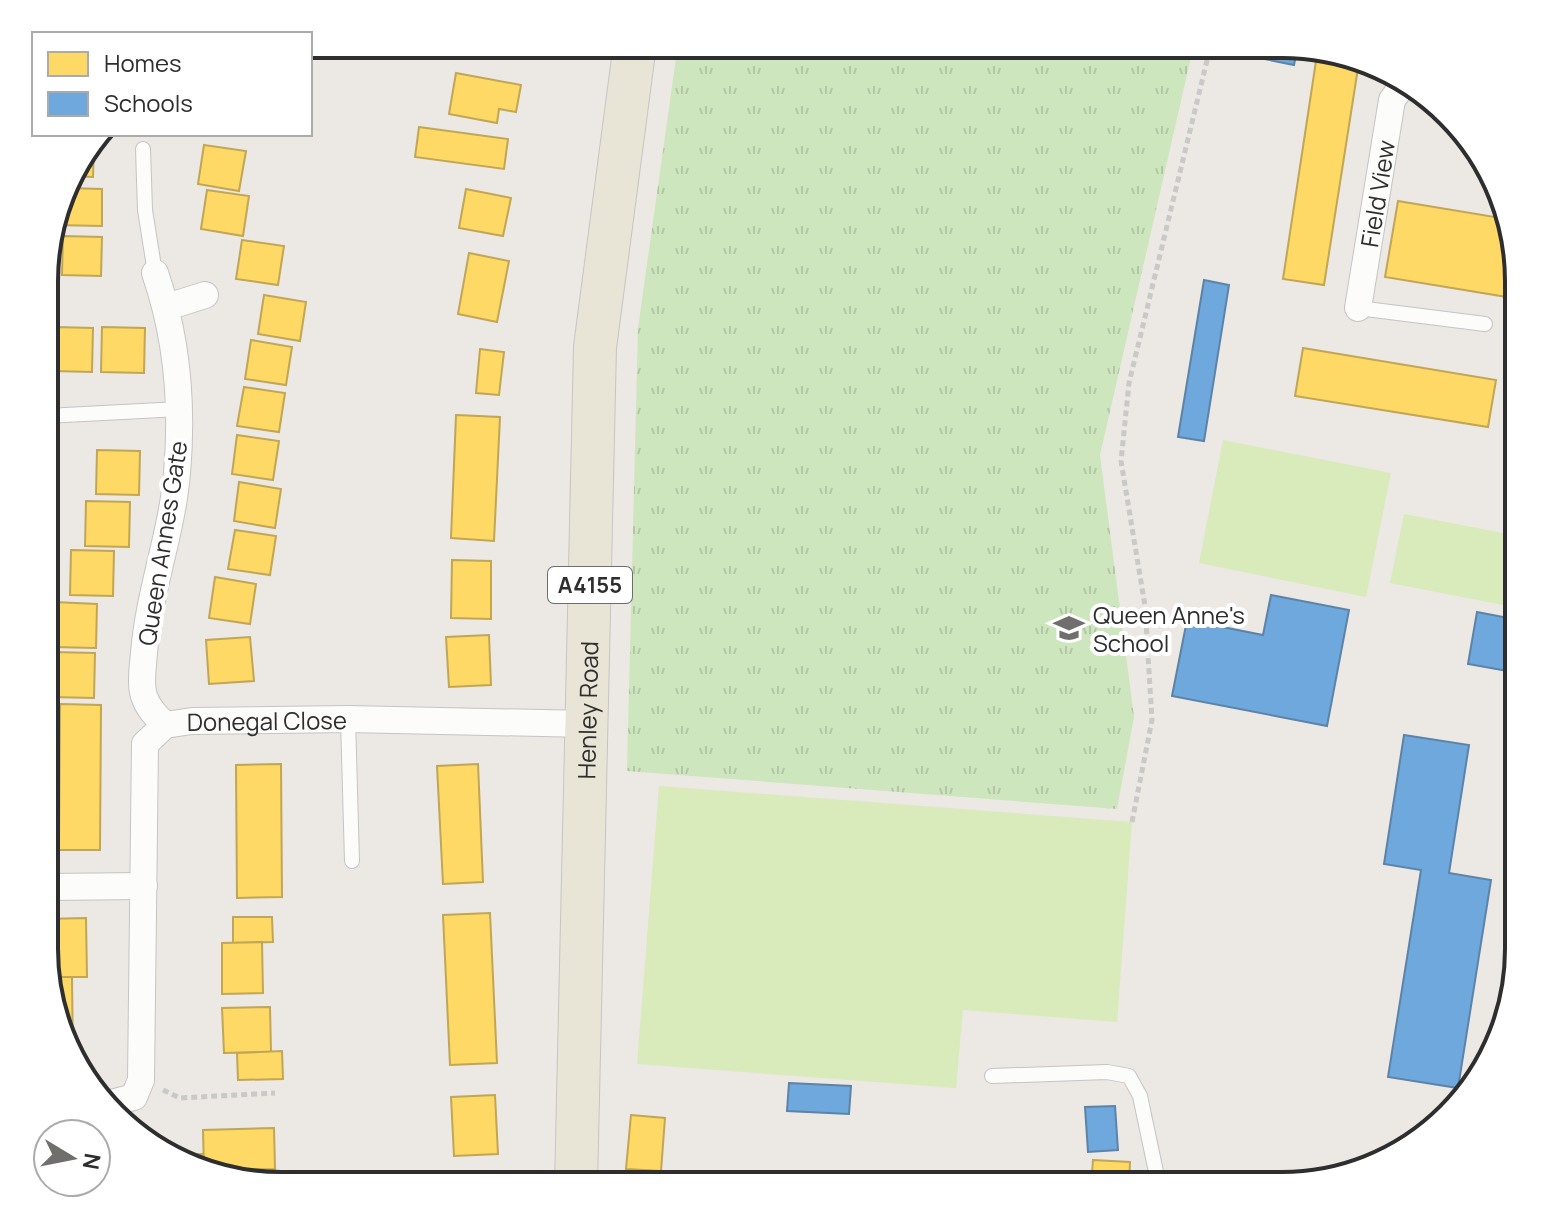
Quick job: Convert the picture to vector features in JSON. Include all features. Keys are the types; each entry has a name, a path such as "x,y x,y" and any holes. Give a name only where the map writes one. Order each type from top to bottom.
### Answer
{"main road":[{"name":"Henley Road","path":"576,1172 595,347 633,58"}],"street":[{"name":"Field View","path":"1358,308 1392,100 1398,91"},
{"name":"Queen Annes Gate","path":"155,273 167,307 180,409 177,475 147,609 143,668 143,693 151,711 165,725"},
{"path":"167,307 205,295"},
{"name":"Donegal Close","path":"141,1080 145,744 165,725 192,721 348,719 587,724"},
{"path":"58,887 144,886"},
{"path":"118,1101 134,1097 141,1080"}],"lane":[{"path":"143,149 145,210 155,273"},
{"path":"1358,308 1485,324"},
{"path":"58,415 180,409"},
{"path":"348,719 352,861"},
{"path":"992,1076 1107,1072 1129,1076 1140,1096 1156,1172"}],"path":[{"path":"1132,822 1152,720 1145,606 1121,461 1129,383 1208,58"},
{"path":"141,1080 180,1098 275,1093"}],"green space":[{"path":"676,58 1191,58 1100,455 1134,717 1117,809 627,771 638,328"},
{"path":"1223,440 1391,473 1366,597 1199,563"},
{"path":"1404,514 1505,533 1505,605 1390,583"},
{"path":"659,786 1132,822 1117,1022 963,1010 956,1088 637,1064"}],"building: Homes":[{"path":"1316,61 1332,64 1357,72 1324,285 1283,279"},
{"path":"456,73 521,85 516,112 499,109 497,123 449,114"},
{"path":"419,127 508,139 504,169 415,157"},
{"path":"204,145 246,151 239,191 198,184"},
{"path":"93,161 93,177 84,177"},
{"path":"79,188 102,189 102,226 66,225"},
{"path":"466,189 511,198 503,236 459,228"},
{"path":"207,190 249,196 243,236 201,229"},
{"path":"1398,201 1495,217 1503,252 1505,297 1385,277"},
{"path":"63,236 102,237 101,276 62,275"},
{"path":"242,240 284,246 278,285 236,279"},
{"path":"469,253 509,261 497,322 458,314"},
{"path":"264,295 306,302 300,341 258,334"},
{"path":"58,327 93,328 92,372 58,371"},
{"path":"102,327 145,328 144,373 101,372"},
{"path":"251,340 292,347 286,385 245,379"},
{"path":"1303,348 1496,380 1488,427 1295,396"},
{"path":"480,349 504,352 499,395 476,393"},
{"path":"244,387 285,393 279,432 237,426"},
{"path":"456,415 500,417 494,541 451,538"},
{"path":"237,435 279,441 273,480 232,474"},
{"path":"97,450 140,451 139,495 96,494"},
{"path":"239,482 281,489 275,528 234,521"},
{"path":"86,501 130,502 129,547 85,546"},
{"path":"235,530 276,536 270,575 228,569"},
{"path":"71,550 114,551 113,596 70,595"},
{"path":"452,560 491,561 491,619 451,618"},
{"path":"215,577 256,584 250,624 209,618"},
{"path":"58,602 97,604 96,648 58,647"},
{"path":"489,635 491,685 449,687 446,637"},
{"path":"250,637 254,681 209,684 206,640"},
{"path":"58,652 95,653 94,698 58,697"},
{"path":"60,704 101,705 100,850 59,850"},
{"path":"281,764 282,897 237,898 236,765"},
{"path":"478,764 483,882 443,884 437,766"},
{"path":"490,913 497,1063 450,1065 443,915"},
{"path":"233,917 272,917 273,942 233,943"},
{"path":"86,918 87,977 60,977 58,919"},
{"path":"262,942 263,993 222,994 222,943"},
{"path":"60,977 72,977 73,1027"},
{"path":"270,1007 271,1052 224,1053 222,1008"},
{"path":"282,1051 283,1079 238,1080 237,1053"},
{"path":"495,1095 498,1154 454,1156 451,1097"},
{"path":"631,1115 665,1118 661,1171 626,1169"},
{"path":"274,1128 275,1169 237,1168 204,1158 203,1130"},
{"path":"1093,1160 1130,1162 1130,1172 1092,1172"}],"building: Schools":[{"path":"1259,58 1295,58 1294,65"},
{"path":"1204,280 1229,285 1204,441 1178,437"},
{"path":"1271,595 1349,610 1327,726 1172,696 1187,620 1263,635"},
{"path":"1477,612 1505,617 1505,671 1468,664"},
{"path":"1404,735 1469,745 1449,873 1491,880 1457,1088 1388,1077 1421,870 1384,864"},
{"path":"789,1083 851,1086 849,1114 787,1111"},
{"path":"1115,1106 1118,1150 1088,1152 1085,1107"}],"place":[{"name":"Queen Anne's School","path":"1069,628"}]}
